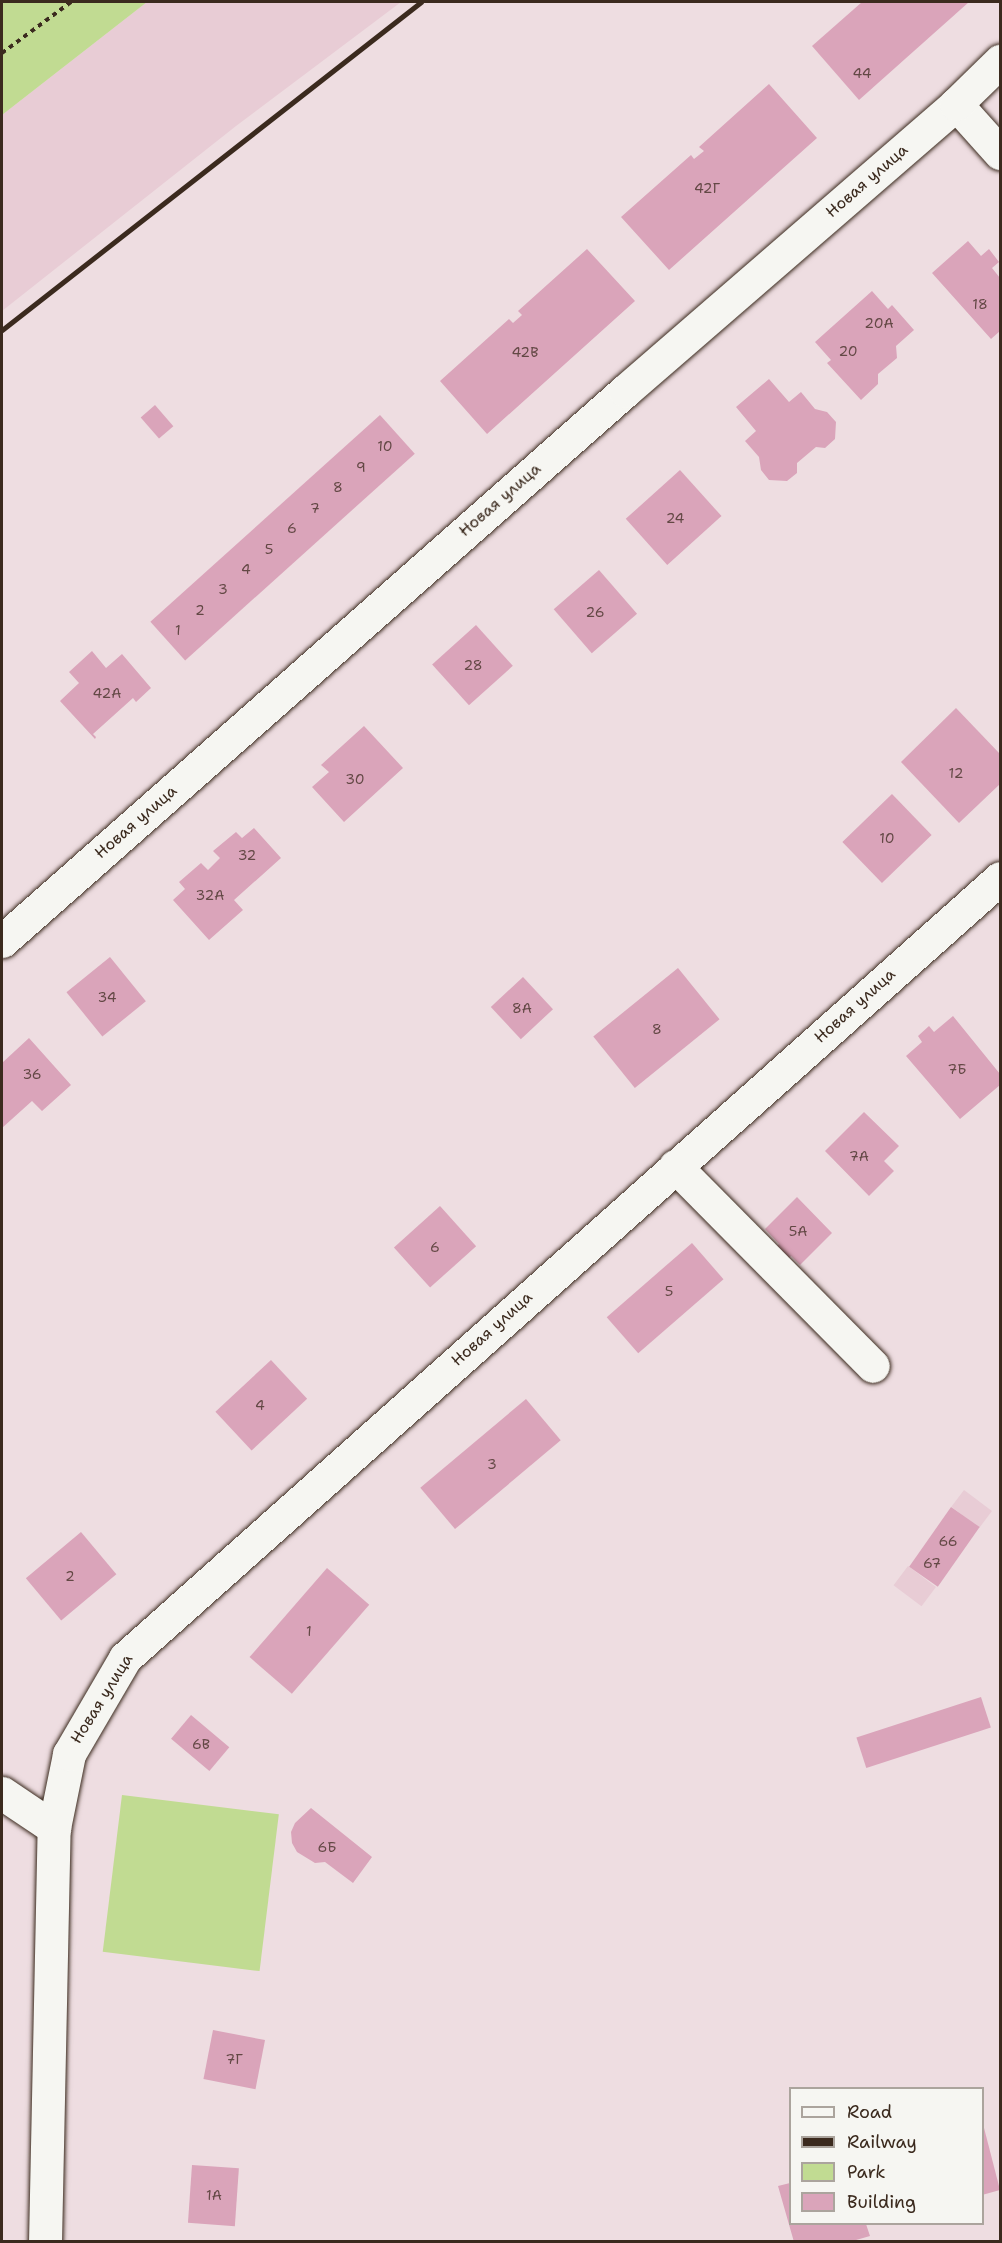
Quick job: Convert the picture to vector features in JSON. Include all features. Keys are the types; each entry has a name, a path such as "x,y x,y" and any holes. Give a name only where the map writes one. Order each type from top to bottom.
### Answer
{"street":[{"name":"Новая улица","path":"2,941 625,391 956,104 1000,62"},
{"path":"956,104 1000,153"},
{"name":"Новая улица","path":"45,2241 54,1828 69,1754 125,1658 1000,878"},
{"path":"675,1166 873,1366"},
{"path":"2,1793 54,1828"}],"path":[{"path":"2,53 71,2"}],"shaded area":[{"path":"147,2 401,2 236,126 2,311 2,115"},
{"path":"964,1490 992,1511 979,1528 951,1507"},
{"path":"908,1566 936,1587 922,1606 894,1585"}],"green space":[{"path":"2,2 147,2 2,115"},
{"path":"122,1795 279,1814 260,1971 103,1952"}],"building":[{"path":"862,2 969,2 859,100 812,46"},
{"path":"769,84 817,138 669,270 621,217 691,155 694,159 704,151 699,147"},
{"path":"968,241 981,256 989,249 999,262 992,268 1000,278 1000,331 991,339 932,273"},
{"path":"587,249 635,301 487,434 440,381 509,319 513,323 522,315 518,311"},
{"path":"872,291 888,309 892,305 914,330 896,346 897,358 878,374 878,384 861,400 827,363 831,360 815,342"},
{"path":"769,379 789,402 801,392 815,409 827,412 836,422 835,439 825,448 816,447 797,463 797,473 787,481 769,480 761,470 759,457 745,441 756,431 736,407"},
{"path":"155,405 173,426 159,439 141,417"},
{"path":"380,415 415,454 185,660 150,622"},
{"path":"680,470 721,516 667,565 626,519"},
{"path":"599,570 637,614 592,653 554,609"},
{"path":"476,625 513,666 469,705 432,664"},
{"path":"92,651 106,668 122,654 151,688 136,702 133,698 93,734 95,739 60,701 79,683 69,672"},
{"path":"956,708 1000,754 1000,784 959,823 901,762"},
{"path":"364,726 403,768 344,822 312,787 329,772 321,765"},
{"path":"892,794 932,835 882,883 842,842"},
{"path":"254,828 281,858 234,900 243,910 209,940 173,900 185,889 179,882 201,863 208,870 220,858 213,851 236,832 242,838"},
{"path":"110,957 146,1001 102,1037 66,992"},
{"path":"678,968 720,1019 635,1088 593,1037"},
{"path":"523,977 553,1009 521,1039 491,1007"},
{"path":"953,1016 1000,1074 1000,1085 960,1119 906,1056 922,1042 918,1036 929,1026 934,1032"},
{"path":"29,1038 71,1085 42,1111 32,1101 2,1128 2,1063"},
{"path":"864,1112 899,1146 884,1161 894,1171 869,1196 825,1151"},
{"path":"797,1197 832,1233 800,1265 791,1256 786,1261 774,1249 779,1244 765,1229"},
{"path":"440,1206 476,1246 430,1288 394,1247"},
{"path":"692,1243 723,1279 638,1353 607,1317"},
{"path":"271,1360 307,1399 252,1451 215,1412"},
{"path":"526,1399 561,1440 455,1529 420,1488"},
{"path":"951,1507 980,1527 938,1587 909,1567"},
{"path":"81,1532 116,1574 61,1620 26,1578"},
{"path":"327,1568 369,1605 292,1694 250,1657"},
{"path":"981,1697 991,1727 866,1768 856,1737"},
{"path":"191,1715 229,1747 209,1771 171,1739"},
{"path":"311,1808 372,1857 353,1883 325,1862 315,1863 297,1852 292,1843 291,1832 295,1823"},
{"path":"213,2030 265,2040 255,2089 203,2079"},
{"path":"984,2128 1000,2190 984,2194"},
{"path":"192,2165 239,2168 235,2226 188,2223"},
{"path":"789,2183 789,2224 778,2186"},
{"path":"789,2225 866,2225 870,2236 849,2242 794,2242"}],"railway":[{"path":"2,330 421,2"}]}
